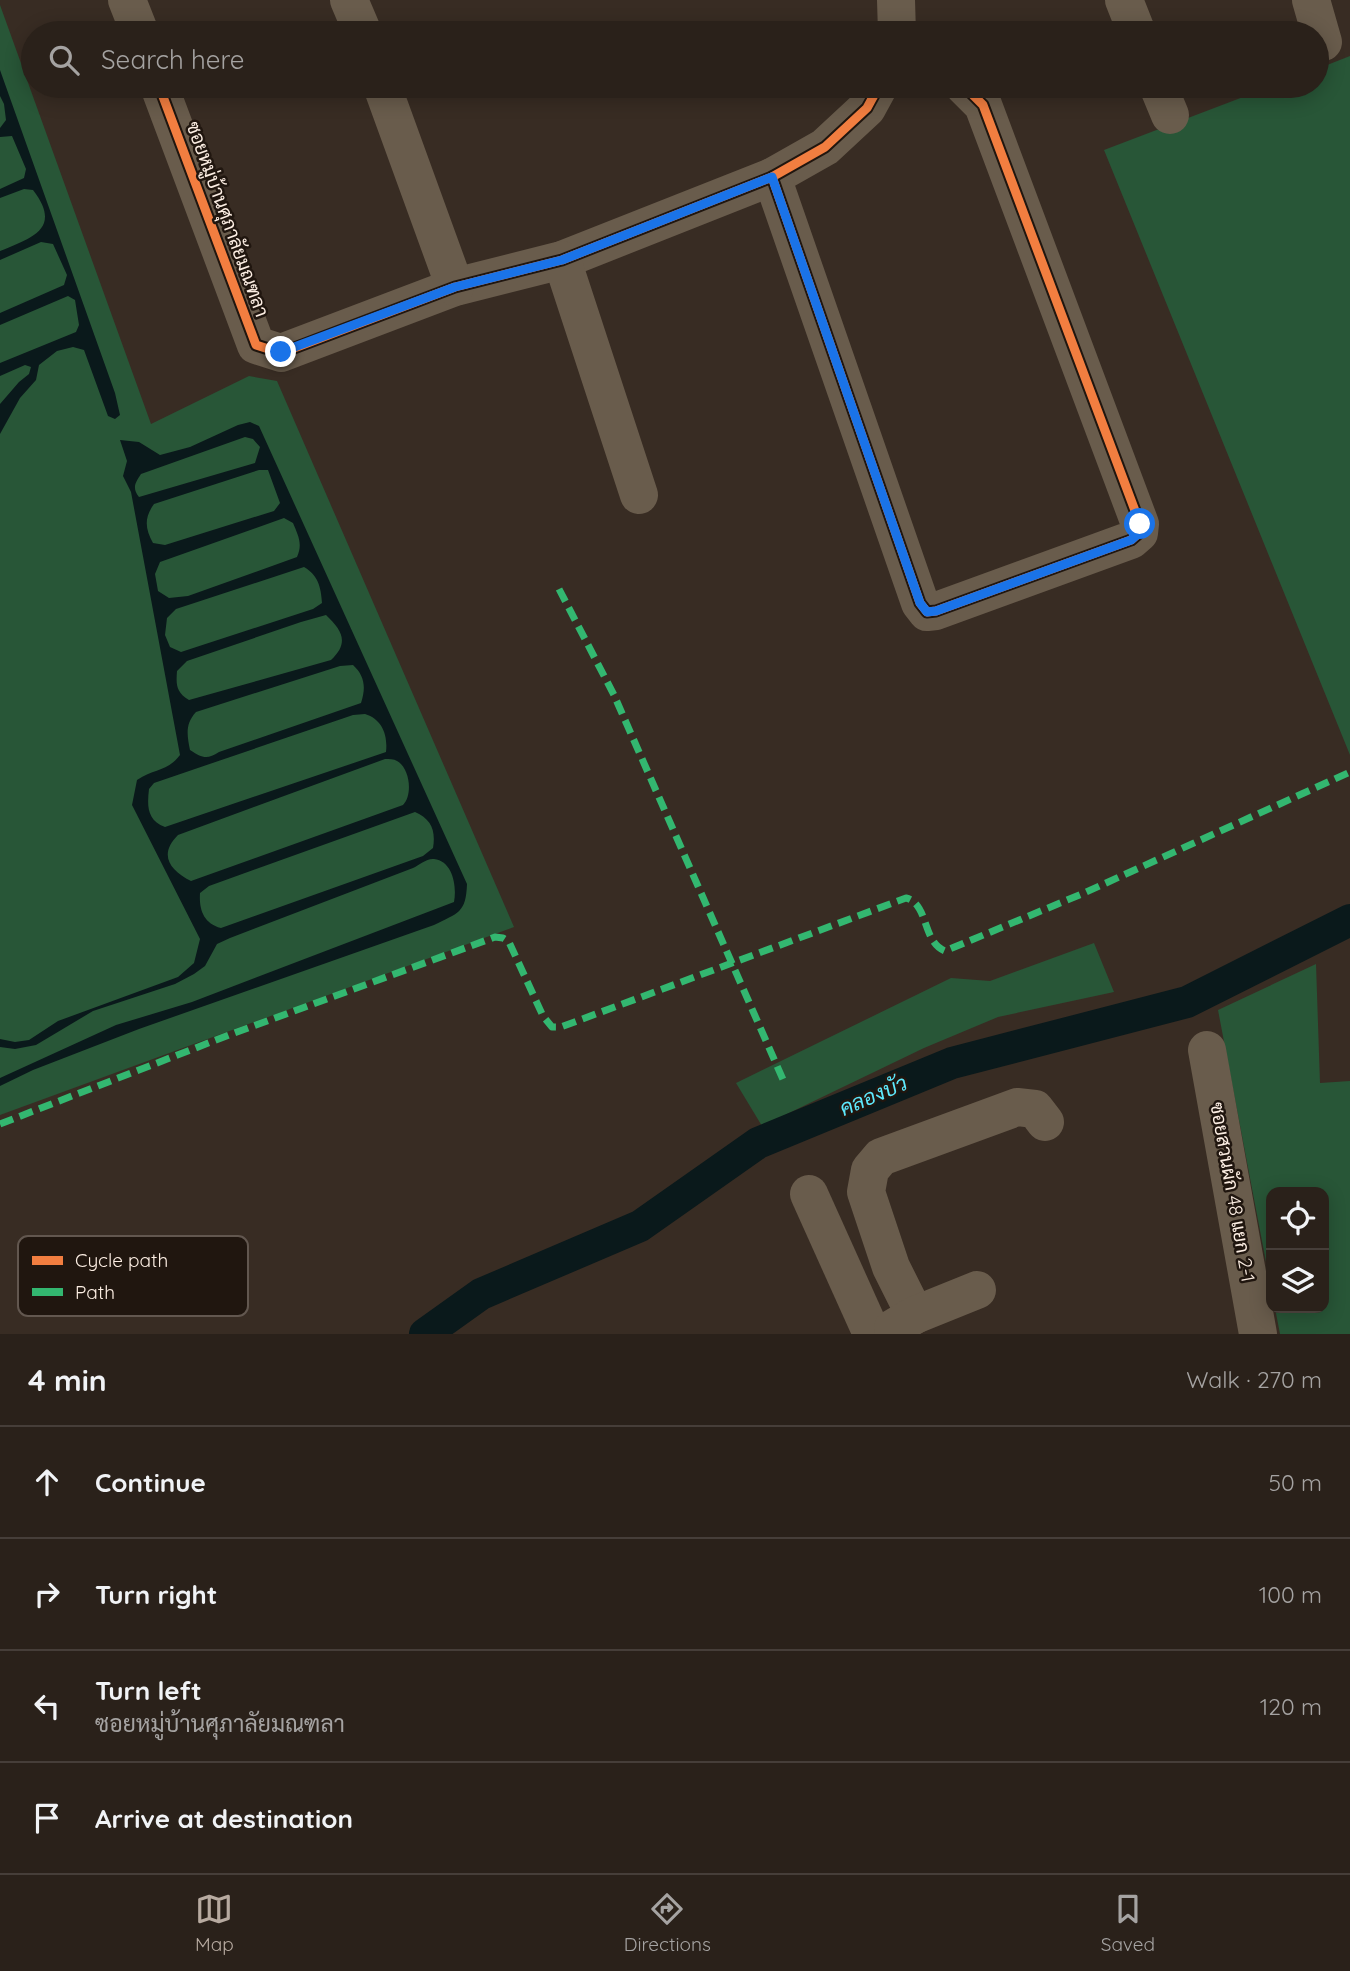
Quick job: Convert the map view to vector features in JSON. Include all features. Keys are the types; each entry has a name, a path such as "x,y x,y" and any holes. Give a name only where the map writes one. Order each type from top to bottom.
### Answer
{"street":[{"path":"127,0 135,21"},
{"path":"349,0 358,21"},
{"path":"897,0 897,21"},
{"path":"1125,0 1133,21"},
{"path":"1311,0 1317,21"},
{"name":"ซอยหมู่บ้านศุภาลัยมณฑลา","path":"163,98 256,345 281,352 455,287 562,260 772,177 825,147 867,108 872,98"},
{"path":"386,98 455,287"},
{"path":"772,177 920,603 927,612 1131,540 1139,533 1140,524 984,105 977,98"},
{"path":"562,260 639,495"},
{"name":"ซอยสวนผัก 48 แยก 2-1","path":"1207,1050 1258,1334"},
{"path":"915,1315 891,1267 866,1192 870,1170 881,1157 1017,1107 1035,1109 1045,1122"},
{"path":"809,1194 872,1334"},
{"path":"882,1334 915,1315 977,1290"}],"green space":[{"path":"0,5 21,63 21,98 34,98 151,424 249,376 277,381 514,927 0,1115"},
{"path":"1350,56 1350,755 1104,150 1240,98 1329,98 1329,64"},
{"path":"1094,943 1114,992 998,1017 924,1048 762,1126 736,1083 951,978 990,981"},
{"path":"1316,964 1320,1083 1350,1081 1350,1334 1280,1334 1276,1313 1329,1313 1329,1187 1266,1187 1266,1262 1218,1010"}],"shaded area":[{"path":"0,70 115,393 120,415 115,419 108,416 84,350 73,347 57,351 39,365 36,380 20,398 0,434 0,404 29,374 31,367 25,365 0,376 0,363 76,332 79,325 75,300 68,296 0,325 0,313 64,285 67,275 53,244 41,242 0,260 0,251 39,230 44,223 45,214 33,190 24,189 0,198 0,189 24,178 26,169 12,136 0,137 0,128 6,120 0,96"},
{"path":"250,422 259,426 467,884 465,901 459,911 434,925 139,1029 33,1070 0,1086 0,1078 116,1025 192,1002 454,902 454,882 446,864 434,859 429,860 217,944 205,966 194,974 175,984 93,1011 36,1045 15,1049 0,1047 0,1039 15,1042 29,1040 58,1021 178,977 194,963 200,939 132,805 137,780 165,767 180,755 131,492 123,476 127,461 120,440 139,442 160,455 190,447","holes":["245,437 253,439 260,447 255,463 139,497 136,483 141,474","259,470 268,470 280,503 274,511 165,545 153,543 150,538 147,528 148,514 154,504","284,518 293,523 299,540 297,557 188,596 169,598 158,591 155,574 160,562","304,567 316,578 321,592 322,603 313,609 181,652 170,647 165,635 167,618 176,609","326,615 342,637 340,648 331,660 189,700 179,691 177,680 177,671 187,661","353,665 360,673 363,683 361,703 208,757 190,750 188,730 196,712 340,666","353,715 371,716 383,728 386,740 386,752 165,827 149,812 149,789 154,783","385,759 397,761 407,775 409,789 403,805 191,881 172,867 169,849 178,835","415,812 429,822 433,831 433,848 423,856 221,928 206,919 201,910 200,893 209,886"]}],"waterway":[{"name":"คลองบัว","path":"425,1334 481,1294 640,1226 758,1143 952,1063 1187,1002 1350,920"}],"marked path":[{"path":"559,589 614,695 785,1084"},
{"path":"0,1124 229,1035 495,937 509,942 543,1016 552,1027 561,1027 906,898 919,908 932,940 945,951 1084,893 1350,772"}],"cycle path":[{"path":"163,98 256,345 281,353 455,287 562,260 772,177 825,147 867,108 872,98"},
{"path":"772,177 920,603 927,612 1131,540 1139,533 1140,524 983,105 976,98"}],"route":[{"path":"281,352 455,287 562,260 772,177 920,603 927,612 1131,540 1139,533 1140,524"}]}
